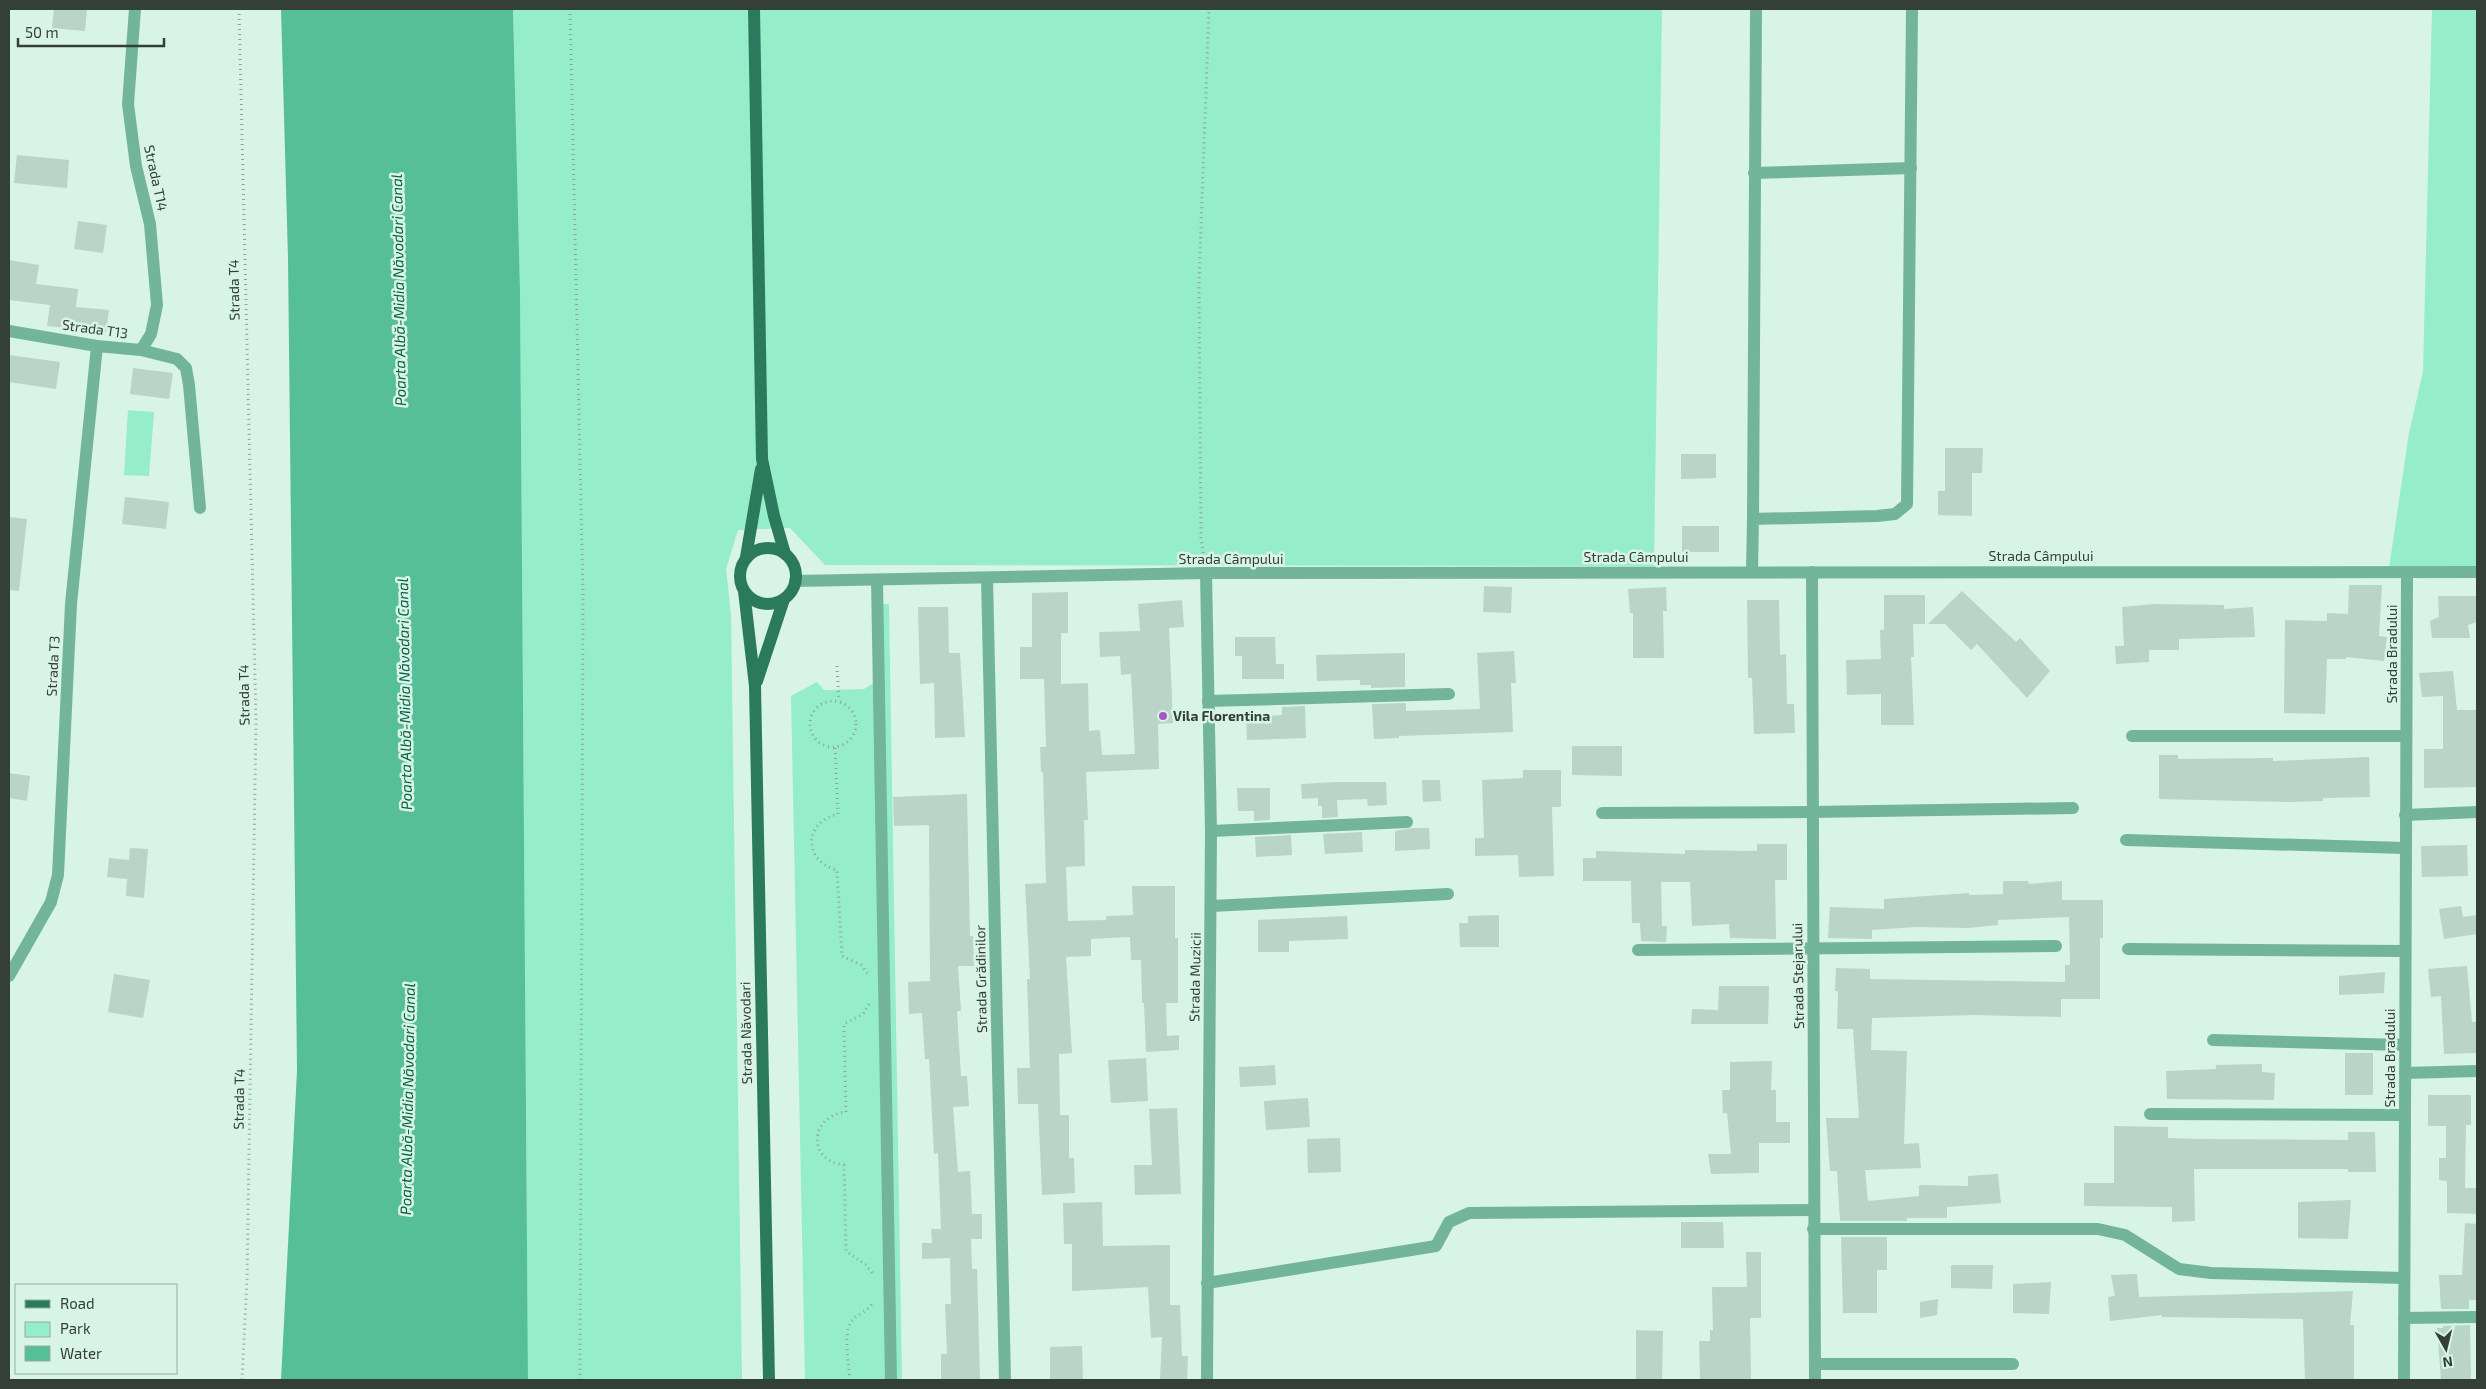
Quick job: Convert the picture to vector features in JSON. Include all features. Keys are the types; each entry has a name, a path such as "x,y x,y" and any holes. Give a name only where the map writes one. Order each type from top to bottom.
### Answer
{"main road":[{"path":"754,9 762,459 746,557 739,574 744,591 750,598 767,604 784,599 790,593 795,581 795,569 786,554 774,516 762,459"},
{"path":"746,557 762,548 772,548 786,554"},
{"name":"Strada Năvodari","path":"744,591 756,686 769,1380"},
{"name":"Strada Năvodari","path":"756,686 784,599"}],"street":[{"name":"Strada T14","path":"135,9 128,104 136,166 150,224 158,305 151,334 142,350"},
{"path":"1752,571 1756,9"},
{"path":"1753,519 1877,516 1896,514 1907,504 1912,9"},
{"path":"1754,174 1911,168"},
{"name":"Strada T13","path":"9,331 97,346 142,350 178,359 186,368 190,384 200,508"},
{"name":"Strada T3","path":"9,976 51,902 58,875 70,604 97,346"},
{"name":"Strada Câmpului","path":"795,581 1206,573 1752,571 2477,572"},
{"name":"Strada Stejarului","path":"1812,572 1815,1380"},
{"name":"Strada Bradului","path":"2404,1380 2407,572"},
{"name":"Strada Muzicii","path":"1206,573 1211,831 1207,1380"},
{"name":"Strada Grădinilor","path":"987,578 1006,1380"},
{"path":"877,580 891,1380"},
{"path":"1208,701 1449,694"},
{"path":"2132,736 2406,736"},
{"path":"1602,813 2072,808"},
{"path":"2405,815 2477,812"},
{"path":"1211,831 1407,822"},
{"path":"2126,840 2405,848"},
{"path":"1211,906 1448,894"},
{"path":"1638,950 2056,946"},
{"path":"2128,949 2405,951"},
{"path":"2213,1040 2405,1045"},
{"path":"2405,1073 2477,1071"},
{"path":"2150,1114 2405,1115"},
{"path":"1207,1283 1436,1246 1449,1222 1469,1213 1814,1210"},
{"path":"1814,1229 2098,1229 2125,1235 2179,1269 2212,1273 2404,1278"},
{"path":"2404,1318 2477,1317"},
{"path":"1815,1364 2012,1364"}],"path":[{"name":"Strada T4","path":"238,9 256,721 247,1279 242,1380"},
{"path":"570,9 583,594 580,1380"},
{"path":"1206,573 1201,538 1199,281 1209,9"},
{"path":"837,666 839,701"},
{"path":"839,701 852,709 857,722 853,737 848,742 835,748 826,746 814,737 810,721 817,707 824,702 839,701"},
{"path":"835,748 838,814 821,821 812,837 812,846 820,862 838,870 842,956 852,959 861,965 869,979"},
{"path":"870,1000 863,1014 844,1024 846,1112 829,1116 822,1122 817,1139 823,1155 829,1161 844,1165 846,1251 866,1265 875,1278"},
{"path":"850,1380 847,1332 851,1321 866,1312 875,1299"}],"green space":[{"path":"513,9 1662,9 1654,566 825,565 790,528 738,530 726,569 731,615 742,1380 528,1380 520,290"},
{"path":"2432,9 2477,9 2477,569 2389,568 2409,433 2423,372"},
{"path":"128,410 154,412 149,476 124,475"},
{"path":"874,604 889,604 902,1380 805,1380 791,696 817,682 824,690 864,689 874,683"}],"water":[{"name":"Poarta Albă-Midia Năvodari Canal","path":"281,9 513,9 520,290 528,1380 281,1380 297,1071 288,258"}],"building":[{"path":"54,9 87,9 85,31 52,28"},
{"path":"17,155 69,160 67,188 14,183"},
{"path":"78,221 107,225 103,253 74,249"},
{"path":"9,260 39,265 36,284 78,289 76,307 109,310 106,332 47,326 50,305 9,300"},
{"path":"9,355 60,362 56,389 9,382"},
{"path":"133,368 173,373 169,399 130,394"},
{"path":"1945,448 1983,448 1982,473 1972,473 1972,516 1938,515 1938,491 1945,491"},
{"path":"1681,454 1716,454 1716,478 1681,479"},
{"path":"125,497 169,502 166,529 122,524"},
{"path":"9,517 27,519 19,591 9,590"},
{"path":"1682,526 1719,526 1719,552 1682,552"},
{"path":"2349,585 2382,585 2379,636 2387,637 2384,661 2346,657 2346,659 2327,659 2325,714 2284,713 2285,620 2327,621 2327,613 2348,614"},
{"path":"1484,586 1512,587 1511,613 1483,612"},
{"path":"1666,587 1667,611 1663,611 1664,658 1633,658 1633,613 1630,613 1628,589"},
{"path":"1962,591 2016,642 2020,638 2050,671 2027,698 1977,644 1971,650 1945,624 1928,624"},
{"path":"1068,592 1068,633 1061,633 1061,684 1088,683 1089,731 1100,730 1102,755 1135,754 1131,674 1121,675 1120,656 1100,657 1099,632 1140,631 1138,604 1182,600 1184,627 1169,628 1173,723 1158,724 1159,769 1086,772 1088,820 1084,820 1085,866 1066,867 1068,921 1106,920 1106,916 1133,915 1132,886 1175,886 1175,938 1178,938 1178,1003 1166,1003 1167,1036 1179,1035 1179,1050 1146,1052 1141,960 1131,960 1130,937 1091,939 1091,956 1066,957 1072,1053 1059,1054 1060,1115 1069,1115 1069,1158 1074,1158 1075,1193 1042,1195 1038,1104 1018,1104 1017,1068 1030,1068 1027,979 1030,979 1025,884 1046,883 1043,772 1041,772 1040,747 1046,747 1044,679 1020,679 1020,647 1032,647 1032,593"},
{"path":"1884,595 1925,595 1925,624 1913,624 1914,657 1911,657 1914,725 1881,725 1881,694 1847,695 1846,660 1881,659 1880,630 1884,630"},
{"path":"2438,596 2477,596 2477,622 2468,625 2470,638 2432,638 2430,621 2439,617"},
{"path":"1747,600 1779,600 1780,655 1786,654 1787,704 1794,704 1795,733 1754,734 1752,678 1748,678"},
{"path":"2154,604 2224,605 2224,609 2253,607 2255,637 2179,639 2179,650 2149,650 2149,662 2116,664 2115,646 2124,646 2122,607"},
{"path":"918,607 948,607 949,653 960,653 965,737 935,738 934,683 920,684"},
{"path":"1235,637 1275,637 1276,664 1284,664 1284,679 1242,679 1242,656 1235,656"},
{"path":"1514,651 1516,683 1511,683 1513,732 1399,736 1399,738 1374,739 1372,704 1406,703 1406,711 1480,709 1477,653"},
{"path":"1405,653 1405,687 1371,688 1371,685 1360,685 1360,680 1317,681 1316,655"},
{"path":"2453,671 2457,710 2477,710 2477,787 2424,788 2424,749 2443,749 2443,696 2422,697 2419,673"},
{"path":"1305,706 1306,738 1247,740 1246,717 1282,715 1282,707"},
{"path":"1572,746 1622,746 1622,776 1572,775"},
{"path":"2159,755 2178,755 2178,759 2273,758 2273,761 2369,757 2370,797 2323,798 2323,801 2292,802 2159,799"},
{"path":"1523,770 1561,770 1561,807 1552,807 1554,876 1519,877 1518,855 1475,856 1475,838 1484,838 1482,780 1523,778"},
{"path":"9,773 30,776 27,801 9,798"},
{"path":"1422,780 1440,780 1441,801 1423,802"},
{"path":"1386,782 1387,805 1368,806 1367,799 1337,800 1338,817 1322,818 1322,806 1318,806 1318,798 1302,799 1301,784"},
{"path":"1237,788 1270,788 1270,820 1254,821 1254,811 1238,811"},
{"path":"967,794 970,936 973,936 974,966 958,966 961,1011 957,1011 961,1076 967,1076 969,1106 953,1107 958,1172 970,1171 972,1214 982,1214 982,1239 971,1239 972,1269 977,1269 980,1380 941,1380 941,1354 947,1354 945,1304 951,1304 950,1258 922,1259 922,1243 932,1243 931,1229 941,1229 938,1153 934,1154 929,1059 925,1059 922,1013 909,1014 908,982 930,981 929,825 894,826 893,797"},
{"path":"1429,828 1430,849 1395,851 1395,831"},
{"path":"1362,832 1363,852 1325,854 1323,834"},
{"path":"1291,835 1292,855 1256,857 1255,837"},
{"path":"1757,844 1787,844 1787,880 1775,880 1776,939 1730,938 1729,924 1692,926 1690,882 1661,882 1662,926 1667,926 1666,942 1641,941 1640,923 1632,923 1631,881 1583,881 1583,858 1596,858 1596,851 1685,854 1685,850 1757,851"},
{"path":"2467,845 2468,876 2422,877 2421,846"},
{"path":"130,848 148,849 144,898 126,896 127,879 107,877 109,858 129,860"},
{"path":"2003,881 2028,881 2029,884 2062,881 2062,900 2103,900 2103,938 2100,938 2100,999 2061,999 2061,1017 1974,1015 1872,1018 1871,1050 1907,1051 1904,1144 1919,1143 1921,1168 1865,1170 1868,1201 1919,1196 1919,1185 1968,1186 1968,1176 1998,1174 2001,1203 1947,1207 1947,1218 1907,1218 1907,1221 1840,1221 1837,1171 1830,1171 1826,1118 1859,1118 1853,1029 1837,1029 1838,991 1835,991 1836,968 1870,969 1870,979 2065,982 2065,965 2070,965 2069,917 1998,920 1998,925 1968,928 1916,927 1872,930 1872,939 1828,938 1830,907 1884,909 1884,899 1969,893 1969,895 2003,894"},
{"path":"2461,906 2463,917 2477,915 2477,934 2444,939 2439,909"},
{"path":"1499,915 1499,947 1460,947 1459,923 1468,923 1468,916"},
{"path":"1347,916 1348,939 1289,941 1289,952 1258,952 1258,920"},
{"path":"2467,966 2472,1022 2477,1022 2477,1053 2444,1054 2441,996 2431,997 2428,969"},
{"path":"2385,972 2384,993 2339,995 2339,976"},
{"path":"114,974 150,980 143,1018 108,1012"},
{"path":"1719,986 1769,986 1768,1024 1691,1024 1692,1009 1718,1010"},
{"path":"2345,1053 2373,1053 2373,1095 2345,1095"},
{"path":"1146,1058 1148,1101 1111,1103 1108,1060"},
{"path":"1772,1061 1771,1090 1776,1090 1776,1122 1790,1122 1790,1143 1759,1143 1759,1173 1711,1174 1708,1154 1731,1154 1727,1113 1723,1113 1722,1090 1730,1090 1730,1062"},
{"path":"2262,1064 2262,1072 2275,1073 2274,1100 2167,1099 2166,1071 2216,1069 2216,1065"},
{"path":"1275,1065 1276,1085 1240,1087 1239,1067"},
{"path":"2428,1095 2471,1095 2471,1125 2466,1125 2465,1188 2477,1188 2477,1214 2447,1213 2447,1181 2439,1180 2439,1158 2446,1158 2446,1126 2428,1126"},
{"path":"1308,1098 1310,1127 1266,1130 1264,1101"},
{"path":"1177,1108 1181,1194 1135,1195 1134,1165 1152,1165 1149,1109"},
{"path":"2114,1126 2168,1127 2168,1138 2204,1139 2348,1140 2348,1132 2375,1132 2376,1172 2348,1172 2348,1169 2194,1169 2195,1221 2172,1222 2172,1207 2084,1206 2084,1183 2114,1183"},
{"path":"1340,1138 1341,1172 1308,1173 1307,1139"},
{"path":"2351,1200 2348,1239 2298,1238 2298,1202"},
{"path":"1102,1202 1103,1246 1170,1245 1170,1305 1180,1305 1182,1356 1188,1356 1187,1380 1160,1380 1162,1337 1151,1338 1148,1287 1072,1291 1072,1244 1064,1244 1063,1203"},
{"path":"1681,1222 1723,1222 1724,1248 1681,1248"},
{"path":"2465,1223 2477,1224 2477,1300 2469,1300 2469,1309 2441,1309 2439,1275 2462,1275"},
{"path":"1841,1237 1887,1237 1887,1270 1877,1270 1877,1313 1843,1313"},
{"path":"1746,1252 1761,1252 1761,1318 1750,1318 1751,1380 1700,1380 1699,1341 1710,1341 1710,1330 1713,1330 1712,1287 1747,1287"},
{"path":"1951,1265 1993,1265 1992,1289 1951,1288"},
{"path":"2137,1274 2139,1297 2353,1291 2350,1325 2354,1325 2354,1380 2305,1380 2303,1319 2162,1317 2162,1315 2110,1321 2108,1297 2115,1296 2111,1275"},
{"path":"2051,1282 2049,1314 2013,1313 2013,1284"},
{"path":"1938,1299 1937,1315 1920,1318 1920,1302"},
{"path":"2470,1325 2471,1380 2441,1380 2437,1328"},
{"path":"1636,1330 1663,1331 1662,1380 1636,1380"},
{"path":"1082,1346 1083,1380 1050,1380 1050,1347"}],"place":[{"name":"Vila Florentina","path":"1163,716"}]}
